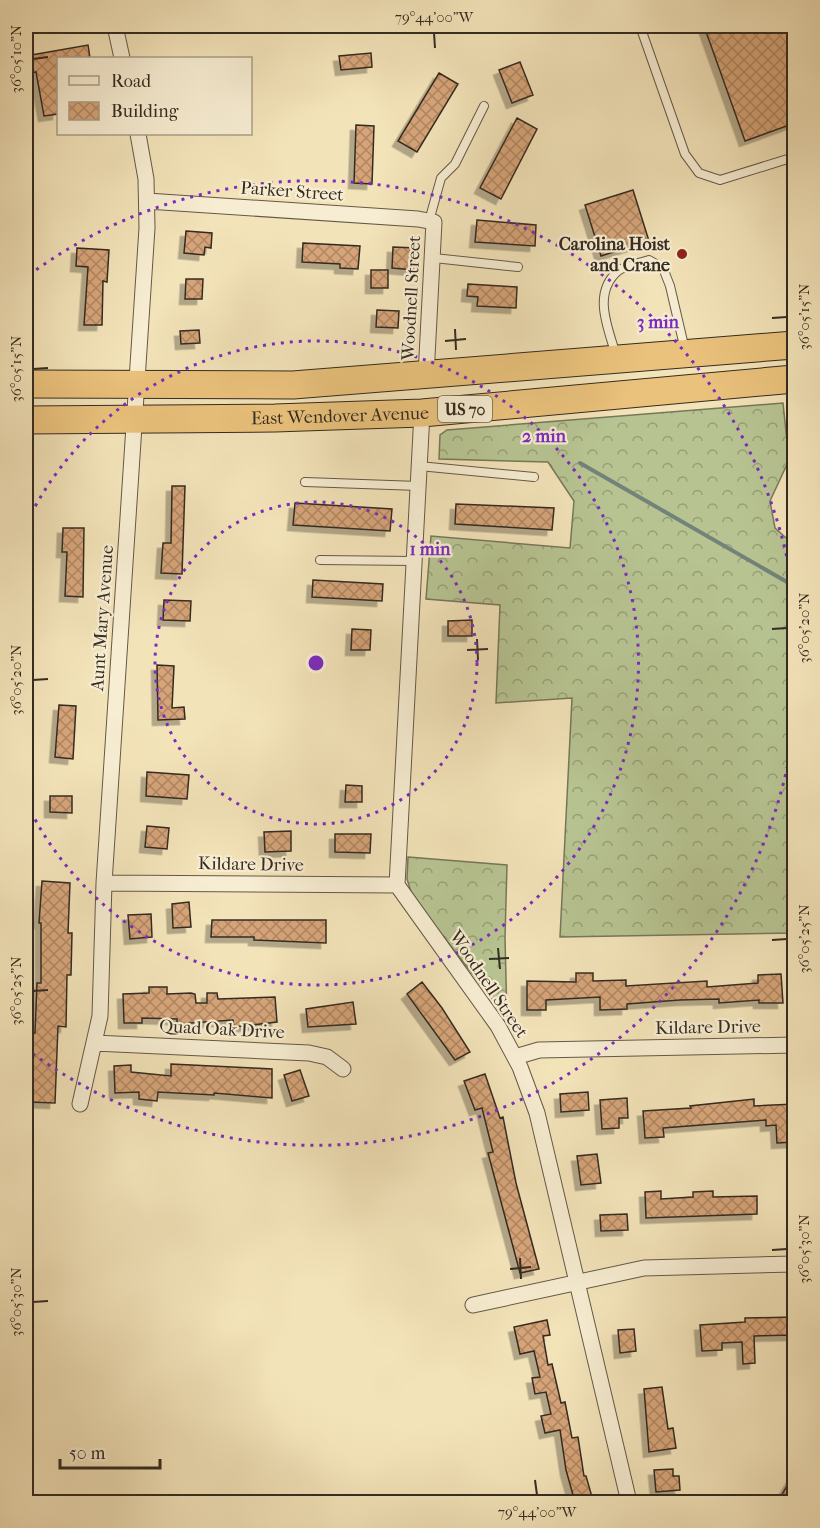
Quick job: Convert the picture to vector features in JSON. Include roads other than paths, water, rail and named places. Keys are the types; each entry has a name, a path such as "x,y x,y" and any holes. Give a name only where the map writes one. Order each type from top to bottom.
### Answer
{"highway":[{"name":"East Wendover Avenue","path":"26,384 293,385 618,361 795,345"},
{"name":"East Wendover Avenue","path":"26,420 276,418 422,413 795,379"}],"street":[{"path":"114,26 122,57"},
{"name":"Aunt Mary Avenue","path":"80,1104 94,1043 102,990 105,883 147,201 138,135"},
{"name":"Parker Street","path":"147,201 432,222"},
{"name":"Woodnell Street","path":"426,376 434,258 432,222"},
{"path":"397,885 422,413"},
{"name":"Kildare Drive","path":"105,883 397,885"},
{"name":"Woodnell Street","path":"397,885 498,1026 515,1057 537,1113 629,1503"},
{"name":"Quad Oak Drive","path":"94,1043 309,1053 327,1057 343,1069"},
{"name":"Kildare Drive","path":"515,1057 539,1050 795,1045"},
{"path":"473,1305 644,1268 795,1264"}],"lane":[{"path":"640,26 685,154 699,173 720,180 795,157"},
{"path":"432,222 441,178 455,164 484,106"},
{"path":"434,258 518,267"},
{"path":"618,361 604,318 603,302 607,284 619,270 649,260 663,268 670,286 686,355"},
{"path":"420,466 534,477"},
{"path":"305,482 418,486"},
{"path":"320,560 414,561"}],"waterway":[{"path":"580,463 794,586"}],"place":[{"name":"Carolina Hoist and Crane","path":"682,254"}]}
